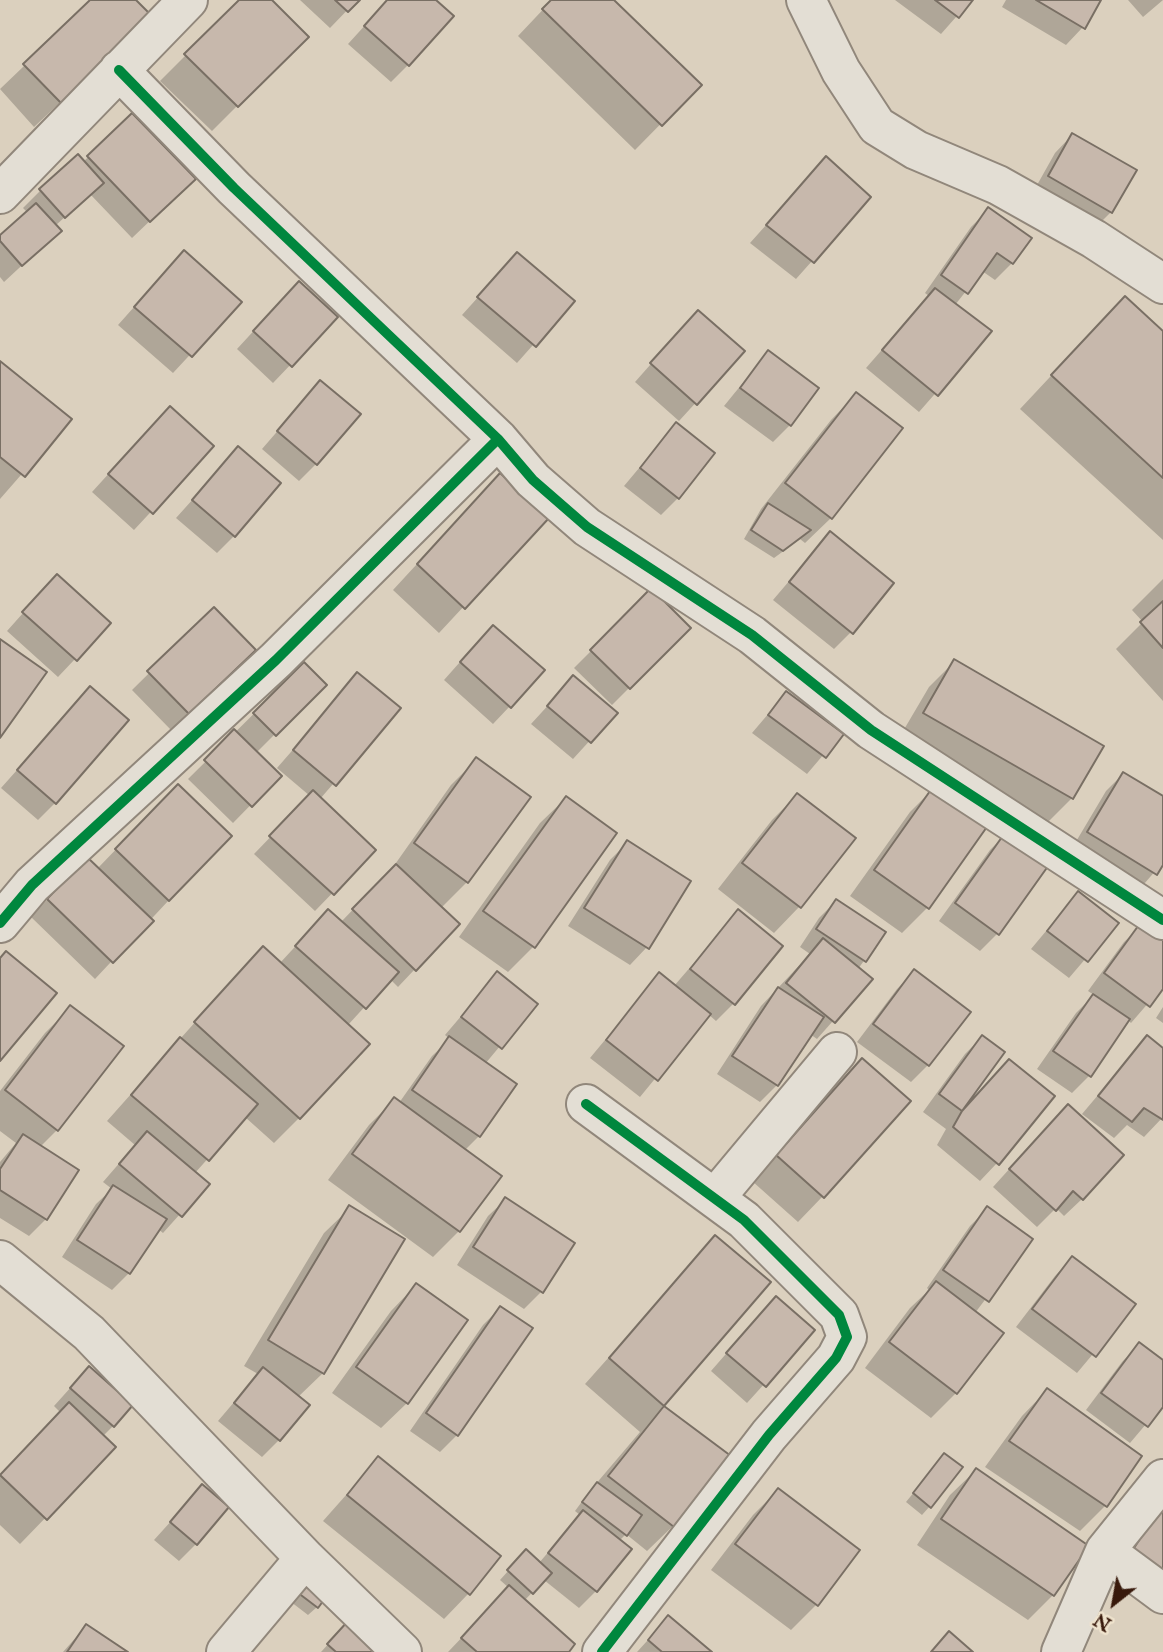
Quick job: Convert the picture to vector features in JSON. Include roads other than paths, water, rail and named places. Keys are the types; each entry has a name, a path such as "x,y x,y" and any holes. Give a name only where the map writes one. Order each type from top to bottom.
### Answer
{"street":[{"path":"0,194 188,0"},
{"path":"806,0 841,71 877,126 916,150 998,186 1094,239 1163,284"},
{"path":"119,70 234,188 498,439 533,480 587,527 752,635 872,730 1163,920"},
{"path":"0,923 32,886 276,660 498,439"},
{"path":"715,1198 837,1052"},
{"path":"586,1104 744,1220 839,1315 847,1337 836,1358 769,1435 602,1652"},
{"path":"0,1260 89,1333 305,1558 402,1652"},
{"path":"1061,1652 1105,1551 1163,1479"},
{"path":"1105,1551 1163,1594"},
{"path":"226,1652 305,1558"}]}
